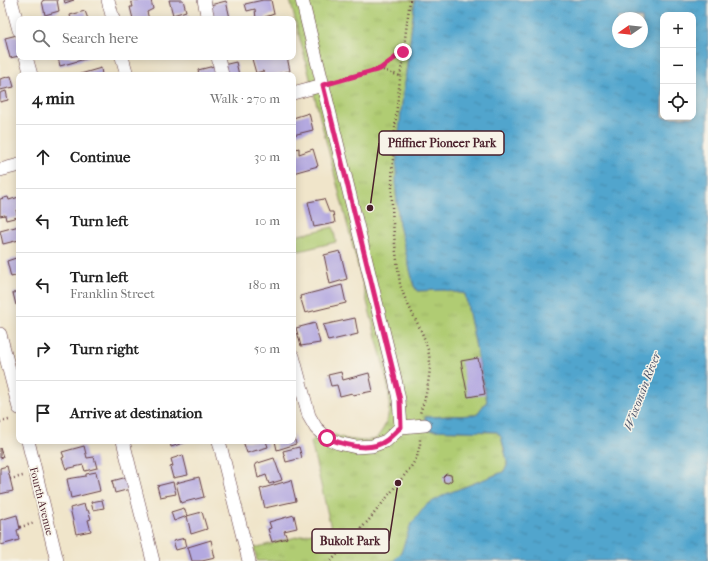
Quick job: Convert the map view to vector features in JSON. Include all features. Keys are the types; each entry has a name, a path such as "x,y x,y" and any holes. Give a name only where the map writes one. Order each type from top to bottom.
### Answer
{"street":[{"path":"11,0 16,19"},
{"path":"108,0 111,16"},
{"path":"204,0 207,16"},
{"path":"302,0 400,400 401,427"},
{"path":"27,60 29,72"},
{"path":"123,60 126,72"},
{"path":"219,60 221,72"},
{"path":"296,92 323,85"},
{"path":"0,170 16,166"},
{"path":"0,334 16,396"},
{"path":"296,367 309,416 316,428 327,438 356,447 372,446 386,441 401,427 425,425"},
{"name":"Fourth Avenue","path":"29,444 58,561"},
{"path":"124,444 154,561"},
{"path":"220,444 249,561"}],"path":[{"path":"400,284 392,216 392,187 394,138 410,0"},
{"path":"323,85 380,69 403,52"},
{"path":"380,69 400,76"},
{"path":"0,422 9,420"},
{"path":"10,479 24,476"},
{"path":"20,527 35,523"}],"green space":[{"path":"290,0 415,0 401,112 396,192 399,225 414,286 417,291 444,290 465,294 487,401 476,415 425,417 426,430 497,432 501,436 507,460 507,466 503,472 446,494 404,547 401,553 393,561 257,561 254,548 331,528 311,442 317,436 332,434 346,439 363,441 376,439 385,425 389,411 389,396 384,368 296,23 296,16 294,16"},
{"path":"333,227 336,242 299,251 296,236"}],"water":[{"name":"Wisconsin River","path":"415,0 708,0 708,561 393,561 401,553 410,526 426,505 446,494 503,472 507,466 507,460 501,437 497,432 425,430 425,417 476,415 487,401 465,294 444,290 417,291 414,286 399,225 396,192 396,163"}],"building":[{"path":"57,0 59,11 45,15 42,1"},
{"path":"64,0 74,0 65,3"},
{"path":"131,0 151,0 153,9 147,12 148,16 132,16 130,7 133,7"},
{"path":"169,0 183,0 186,11 173,15"},
{"path":"263,0 271,0 274,14 268,16 256,16 255,9 247,11 245,4"},
{"path":"226,1 230,16 213,16 210,5"},
{"path":"85,11 87,16 70,16"},
{"path":"188,14 189,16 179,16"},
{"path":"16,35 16,57 10,58 5,38"},
{"path":"59,60 81,60 60,66"},
{"path":"252,60 288,60 290,71 286,72 256,72"},
{"path":"236,62 238,72 225,72 223,65"},
{"path":"214,66 215,72 198,72 198,70"},
{"path":"101,68 102,72 87,72"},
{"path":"11,76 14,87 0,90 0,79"},
{"path":"6,91 8,100 0,102 0,93"},
{"path":"309,113 313,130 296,134 296,117"},
{"path":"299,148 299,154 313,149 318,166 296,172 296,149"},
{"path":"8,197 9,200 16,198 16,218 6,220 5,215 0,216 0,199"},
{"path":"324,199 329,212 333,212 335,223 314,227 308,202"},
{"path":"16,227 16,241 3,244 0,231"},
{"path":"340,251 347,279 330,284 324,255"},
{"path":"16,258 16,276 11,277 7,261"},
{"path":"342,285 346,303 305,313 300,296"},
{"path":"16,292 16,305 13,293"},
{"path":"355,318 358,334 328,341 323,325"},
{"path":"315,323 320,343 301,346 296,328"},
{"path":"478,358 485,394 468,397 461,361"},
{"path":"341,372 343,380 369,373 373,391 340,396 337,385 331,386 328,375"},
{"path":"170,444 180,444 171,447"},
{"path":"244,444 267,444 268,447 247,453"},
{"path":"276,444 296,444 277,450"},
{"path":"84,446 87,458 94,457 97,468 85,471 83,465 66,469 62,458 64,457 62,452"},
{"path":"299,447 302,458 286,462 283,451"},
{"path":"0,448 3,457 0,458"},
{"path":"183,455 188,475 173,478 170,467 173,466 171,459"},
{"path":"274,458 282,480 269,484 266,475 258,478 255,464"},
{"path":"7,466 13,491 0,494 0,468"},
{"path":"96,472 100,491 71,498 67,479 86,476 86,474"},
{"path":"446,474 451,475 452,480 448,483 444,482 443,477"},
{"path":"127,477 130,489 115,493 112,481"},
{"path":"199,477 204,497 181,503 176,483"},
{"path":"291,480 296,501 265,508 260,489"},
{"path":"173,482 176,494 160,497 157,486"},
{"path":"102,500 104,508 93,510 91,502"},
{"path":"84,504 91,519 88,520 91,531 76,534 70,508"},
{"path":"184,508 187,516 174,521 171,512"},
{"path":"202,512 207,529 191,534 187,516"},
{"path":"17,515 20,529 17,530 19,540 1,545 0,520"},
{"path":"294,515 297,528 284,531 287,538 272,542 268,529 271,528 269,522"},
{"path":"185,538 187,547 176,550 173,541"},
{"path":"211,540 215,558 202,561 192,561 188,547"}],"place":[{"name":"Pfiffner Pioneer Park","path":"370,208"},
{"name":"Bukolt Park","path":"398,483"}],"route":[{"path":"327,438 338,443 356,447 372,446 386,441 401,427 401,411 395,379 323,85 380,69 403,52"}]}
